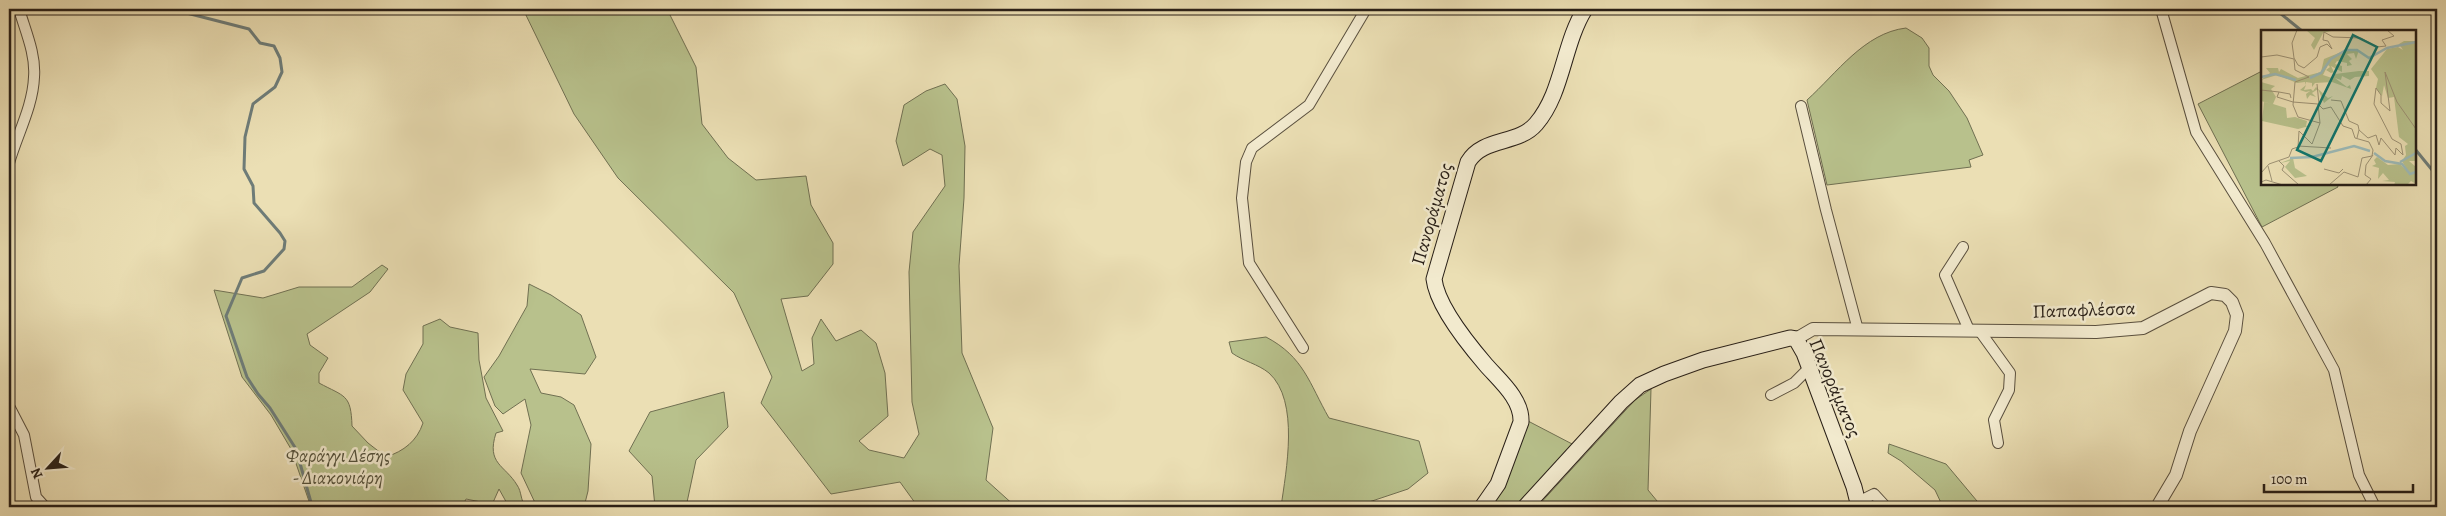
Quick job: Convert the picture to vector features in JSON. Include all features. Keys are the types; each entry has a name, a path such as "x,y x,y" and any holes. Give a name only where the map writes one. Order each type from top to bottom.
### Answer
{"main road":[{"name":"Πανοράματος","path":"1482,507 1498,484 1522,422 1522,413 1511,394 1480,357 1443,305 1435,289 1434,280 1468,162 1479,150 1491,144 1521,135 1536,124 1546,110 1576,23 1585,9"},
{"name":"Πανοράματος","path":"1525,507 1621,402 1640,385 1703,360 1782,339 1796,339 1809,368 1858,505"}],"street":[{"path":"9,163 32,94 34,76 32,56 19,9"},
{"path":"1303,348 1249,263 1242,198 1246,162 1252,148 1310,105 1366,9"},
{"path":"2161,9 2196,132 2265,243 2334,370 2359,475 2376,507"},
{"path":"1801,106 1858,330"},
{"path":"1964,247 1945,275 1974,330 2010,373 2009,390 1994,420 1998,443"},
{"name":"Παπαφλέσσα","path":"1796,339 1814,329 2096,332 2136,330 2211,293 2221,294 2229,298 2237,315 2235,331 2190,431 2176,475 2157,507"},
{"path":"1771,395 1794,383 1809,368"},
{"path":"9,406 24,435 36,497 46,507"},
{"path":"1858,505 1874,494 1886,507"}],"green space":[{"path":"523,9 667,9 696,67 702,124 728,158 756,180 806,176 811,205 833,243 833,264 808,296 781,299 802,371 814,364 812,338 821,319 836,341 861,330 876,343 885,373 888,416 859,441 869,450 904,458 919,434 912,402 909,272 913,232 945,186 942,155 930,149 903,166 896,141 904,105 926,91 945,84 957,99 965,146 964,198 959,266 962,353 993,428 986,480 1016,507 918,507 900,482 831,494 761,403 772,377 734,293 618,178 574,114"},
{"path":"1906,28 1922,38 1929,48 1929,66 1933,75 1949,91 1967,118 1983,155 1969,160 1971,167 1827,185 1807,100 1864,46 1891,31"},
{"path":"2261,72 2261,185 2337,185 2338,187 2262,227 2198,104"},
{"name":"Φαράγγι Δέσης - Διακονιάρη","path":"382,265 388,269 370,292 307,334 310,345 328,358 319,373 319,383 345,398 350,408 352,426 368,443 386,457 399,452 409,444 417,435 423,423 403,390 406,374 423,344 423,326 440,319 450,327 478,333 479,360 486,398 503,431 496,433 493,451 498,463 520,490 526,507 509,507 499,489 491,507 476,507 481,502 466,499 462,507 311,507 291,449 271,415 242,377 214,290 263,298 299,287 352,287"},
{"path":"529,284 551,295 581,315 596,357 585,374 530,369 541,393 561,397 574,405 591,444 588,491 584,507 537,507 521,473 531,425 525,399 503,414 495,406 484,377 499,356 527,306"},
{"path":"1266,337 1289,353 1297,362 1329,418 1419,441 1428,473 1408,489 1354,507 1281,507 1288,456 1288,418 1285,401 1279,385 1269,373 1232,353 1229,342"},
{"path":"1651,389 1648,490 1662,507 1537,507 1635,400"},
{"path":"724,392 728,427 696,460 686,507 655,507 652,476 629,451 650,412"},
{"path":"1528,421 1576,446 1520,507 1487,507"},
{"path":"1889,444 1946,464 1982,507 1943,507 1935,490 1901,461 1888,453"}],"waterway":[{"path":"171,9 249,29 260,43 274,46 280,58 282,72 275,87 253,104 245,137 244,169 253,186 254,203 280,233 285,241 284,249 264,271 242,278 226,316 247,377 270,408 296,449 312,506 315,507"},
{"path":"2275,9 2301,30"},
{"path":"2416,150 2437,176"},
{"path":"322,507 337,505 344,507"}]}
